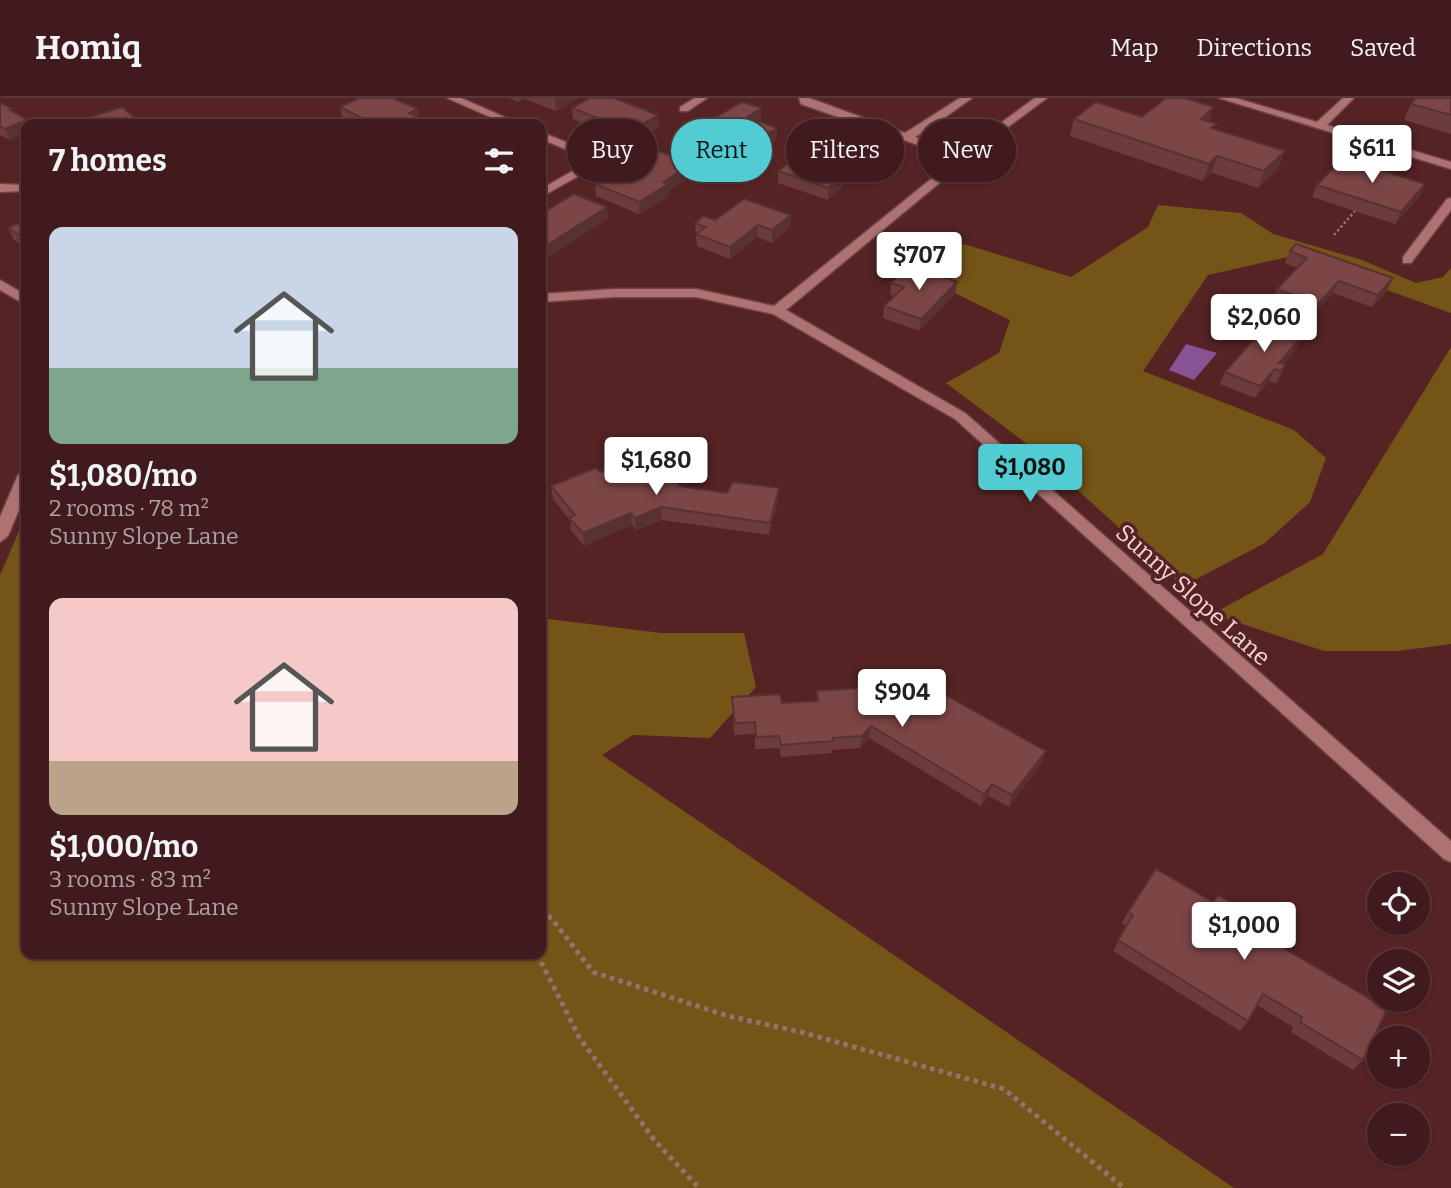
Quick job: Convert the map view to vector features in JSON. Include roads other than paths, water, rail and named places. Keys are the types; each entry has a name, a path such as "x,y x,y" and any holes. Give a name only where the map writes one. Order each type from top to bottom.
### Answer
{"street":[{"path":"453,98 504,119"},
{"path":"684,109 702,98"},
{"path":"777,311 951,169 953,159 906,138 805,102 804,98"},
{"path":"936,119 967,98"},
{"path":"1013,119 1042,98"},
{"path":"1224,98 1451,166"},
{"path":"1320,126 1349,98"},
{"path":"906,138 918,130"},
{"path":"546,137 601,160 546,191"},
{"path":"0,188 21,188"},
{"path":"1407,260 1451,202"},
{"path":"0,284 21,298"},
{"name":"Sunny Slope Lane","path":"546,298 615,293 696,293 777,311 960,416 1451,853"},
{"path":"0,536 21,487"}]}
